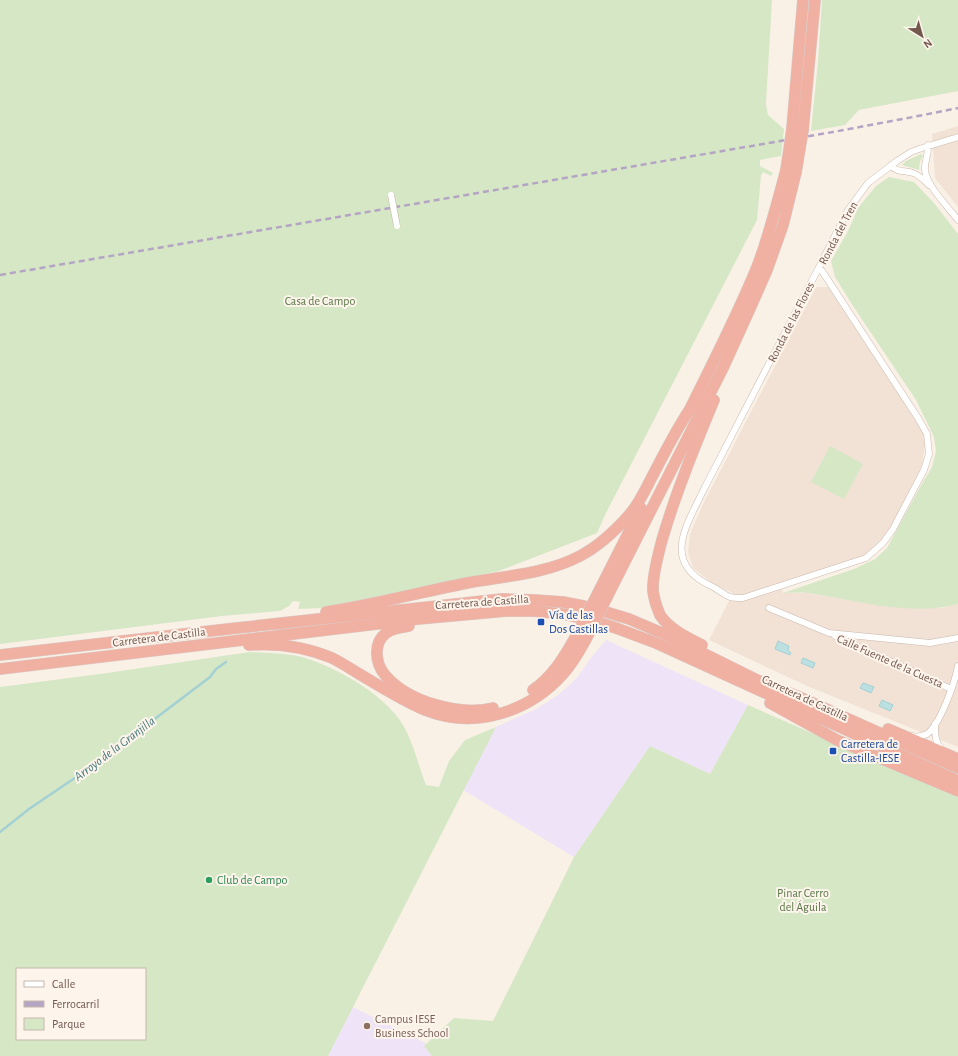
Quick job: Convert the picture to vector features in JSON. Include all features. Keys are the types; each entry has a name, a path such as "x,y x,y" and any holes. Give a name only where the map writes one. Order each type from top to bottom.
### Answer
{"highway":[{"path":"798,129 803,0"},
{"path":"602,595 723,368 767,270 782,225 798,129 814,0"},
{"path":"148,652 258,645 300,647 332,658 425,710 440,715 474,719 507,712 529,702 548,688 564,673 574,660 581,638 739,309 757,266 791,171"},
{"path":"723,368 716,394 679,485 660,547 653,590 656,605 661,616 684,635 797,696"},
{"path":"228,629 259,621 328,611 463,584 524,574 551,567 580,556 609,535 631,513 644,493 680,423 690,409"},
{"name":"Carretera de Castilla","path":"0,655 502,599 563,602 593,608 636,622 763,683 841,715 958,768"},
{"path":"506,611 480,619 404,627 387,632 379,640 376,650 378,662 385,674 397,686 427,702 458,710 489,709 505,706 524,696 543,683 581,638"},
{"name":"Carretera de Castilla","path":"0,669 396,622 506,611 534,611 563,614 588,619 656,643 958,781"},
{"path":"696,662 823,733 871,755 958,791"},
{"path":"841,715 864,720 885,727 958,759"}],"street":[{"name":"Ronda del Tren","path":"818,269 848,210 868,183 911,152 928,145 957,139"},
{"path":"928,145 928,155 925,164 926,174 935,190 958,220"},
{"path":"891,165 897,170 917,175 935,190"},
{"path":"390,192 397,226"},
{"name":"Ronda de las Flores","path":"818,269 822,271 927,434 928,454 924,470 894,529 883,543 866,558 743,598 731,597 701,582 691,572 681,556 681,542 705,488 818,269"},
{"name":"Calle Fuente de la Cuesta","path":"769,608 829,633 952,689"},
{"path":"829,633 930,643 958,638"},
{"path":"885,727 916,737 926,734 935,724 956,682 958,666"},
{"path":"935,724 934,737 937,744 946,754"}],"shaded area":[{"path":"958,126 958,207 935,178 932,134"},
{"path":"816,287 828,287 888,377 923,433 925,445 922,465 892,526 875,547 862,557 781,584 783,593 807,593 885,606 942,608 958,604 958,747 807,686 709,640 733,593 713,584 693,568 688,552 690,534 703,504"},
{"path":"606,640 748,705 710,774 650,746 574,857 463,790 496,727 536,709 558,695 576,679"},
{"name":"Campus IESE Business School","path":"353,1007 427,1044 424,1046 432,1056 328,1056"}],"green space":[{"name":"Casa de Campo","path":"0,0 772,0 766,104 768,115 784,129 781,156 760,160 760,166 773,173 771,176 763,172 761,176 757,220 597,533 499,571 322,608 298,609 300,602 293,601 289,606 280,611 222,616 0,644"},
{"path":"822,0 958,0 958,91 859,110 845,125 811,131 818,62"},
{"path":"921,154 923,156 920,161 919,170 902,165 906,161"},
{"path":"889,177 914,182 934,203 958,234 958,604 940,608 902,608 808,593 783,593 854,569 875,559 887,548 932,467 936,451 934,437 916,400 835,277 831,261 848,231 858,208 876,186"},
{"path":"830,446 863,464 844,499 811,482"},
{"name":"Club de Campo","path":"250,652 298,656 312,660 342,673 371,692 384,703 395,714 407,732 426,785 439,787 449,761 465,740 496,727 328,1056 0,1056 0,687"},
{"name":"Pinar Cerro del Águila","path":"748,705 958,797 958,1056 432,1056 424,1046 454,1018 493,1021 574,857 650,746 710,774"}],"water":[{"path":"778,641 789,646 788,650 791,653 790,655 775,649"},
{"path":"803,658 815,663 813,668 801,663"},
{"path":"863,683 874,687 871,693 860,688"},
{"path":"882,700 893,705 890,711 879,706"}],"waterway":[{"name":"Arroyo de la Granjilla","path":"0,832 29,809 94,765 210,677 216,669 226,662"}],"railway":[{"path":"0,275 833,132 958,108"}],"place":[{"name":"Vía de las Dos Castillas","path":"541,622"},
{"name":"Carretera de Castilla-IESE","path":"833,751"},
{"name":"Club de Campo","path":"209,880"},
{"name":"Campus IESE Business School","path":"367,1026"}]}
